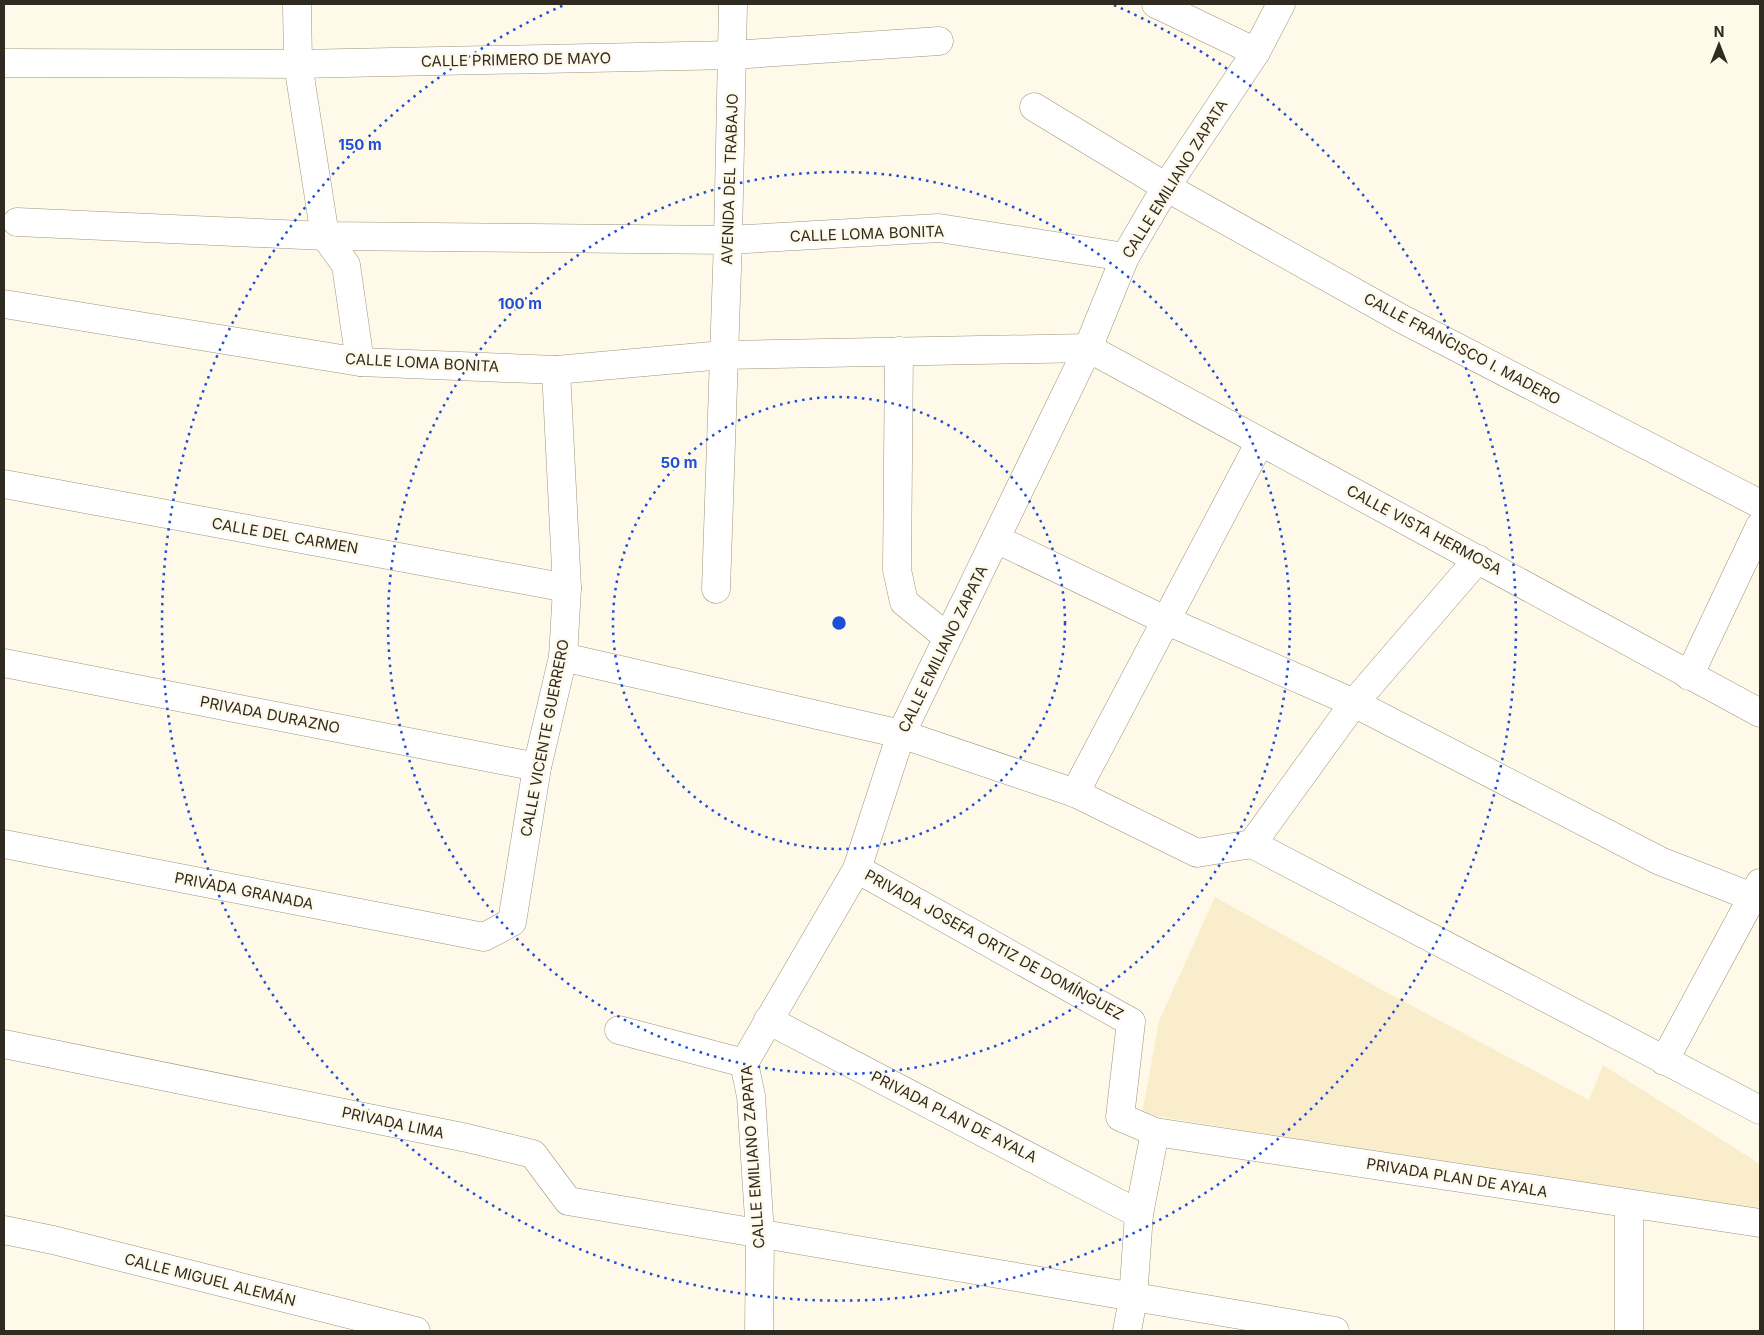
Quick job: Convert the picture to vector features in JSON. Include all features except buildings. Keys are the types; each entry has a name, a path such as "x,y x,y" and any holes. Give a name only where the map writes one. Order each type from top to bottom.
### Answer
{"street":[{"path":"297,4 298,64 325,236 346,265 360,362"},
{"name":"AVENIDA DEL TRABAJO","path":"723,355 734,55 733,4"},
{"path":"1156,4 1256,52"},
{"name":"CALLE EMILIANO ZAPATA","path":"759,1331 760,1234 752,1096 744,1063 857,869 901,734 1088,348 1125,257 1166,187 1256,52 1281,4"},
{"name":"CALLE PRIMERO DE MAYO","path":"4,63 298,64 734,55 939,41"},
{"name":"CALLE FRANCISCO I. MADERO","path":"1034,107 1166,187 1404,320 1760,504"},
{"name":"CALLE LOMA BONITA","path":"17,222 325,236 728,240 939,228 1125,257"},
{"name":"CALLE LOMA BONITA","path":"4,304 360,362 556,370 723,355 1088,348"},
{"name":"CALLE VISTA HERMOSA","path":"1088,348 1760,714"},
{"path":"899,351 897,570 904,602 947,638"},
{"path":"716,589 723,355"},
{"name":"CALLE VICENTE GUERRERO","path":"484,937 512,922 537,767 563,658 567,588 556,370"},
{"path":"1075,793 1115,720 1164,620 1260,442"},
{"name":"CALLE DEL CARMEN","path":"4,484 567,588"},
{"path":"1689,676 1760,526"},
{"path":"996,539 1164,620 1354,704 1660,861 1758,894 1664,1061"},
{"path":"1252,844 1354,704 1478,559"},
{"path":"563,658 901,734 1075,793 1197,853 1252,844 1760,1110"},
{"name":"PRIVADA DURAZNO","path":"4,663 537,767"},
{"name":"PRIVADA GRANADA","path":"4,844 484,937"},
{"name":"PRIVADA JOSEFA ORTIZ DE DOMÍNGUEZ","path":"857,869 1131,1022"},
{"name":"PRIVADA PLAN DE AYALA","path":"768,1020 1139,1214"},
{"name":"PRIVADA PLAN DE AYALA","path":"1131,1022 1120,1117 1155,1132 1760,1223"},
{"path":"619,1030 744,1063"},
{"name":"PRIVADA LIMA","path":"4,1044 467,1138 533,1154 568,1201 1133,1299 1335,1331"},
{"path":"1126,1331 1133,1299 1139,1214 1155,1132"},
{"path":"1629,1204 1629,1331"},
{"name":"CALLE MIGUEL ALEMÁN","path":"4,1230 53,1240 416,1331"}],"shaded area":[{"path":"1215,897 1375,986 1589,1100 1603,1065 1760,1164 1760,1213 1142,1114 1159,1021"}]}
